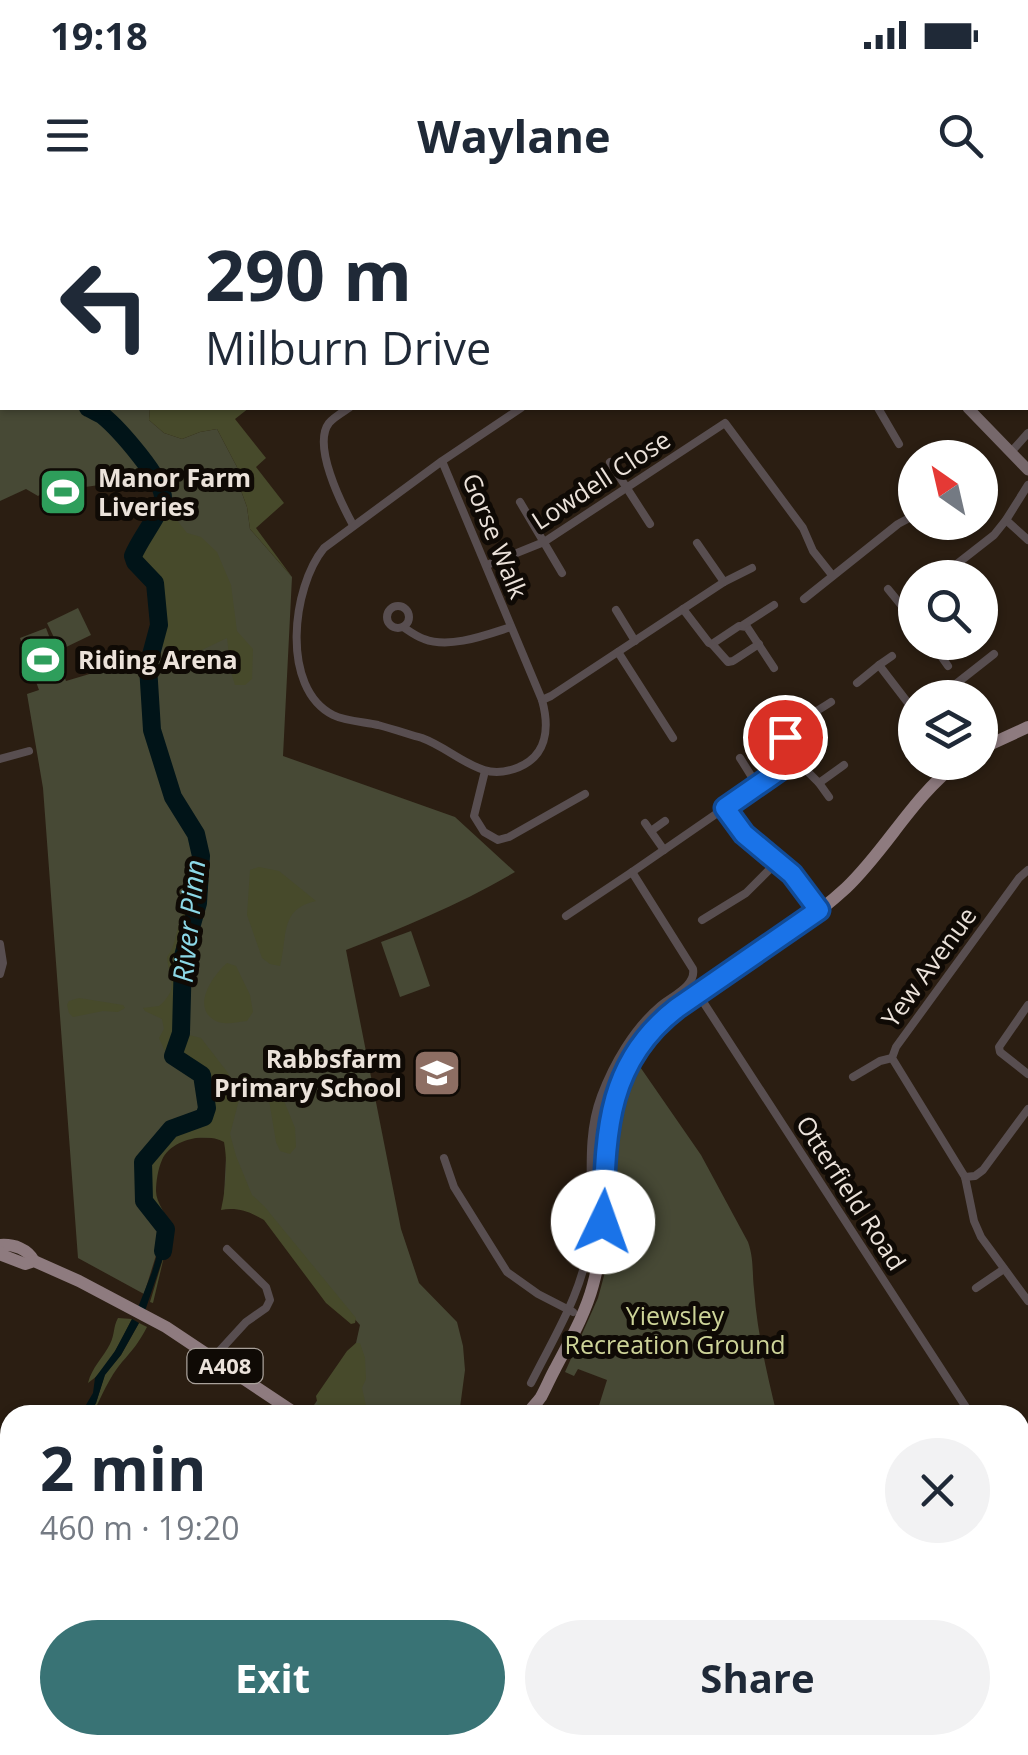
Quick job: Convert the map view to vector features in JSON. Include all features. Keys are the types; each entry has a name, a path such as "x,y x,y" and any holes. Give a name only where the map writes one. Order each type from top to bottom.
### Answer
{"main road":[{"path":"998,740 1028,726"},
{"path":"540,1405 575,1313 593,1286 608,1136 620,1081 637,1048 695,988 819,910 862,871 938,780"},
{"name":"A408","path":"0,1248 10,1244 30,1253 34,1262 132,1308 283,1405"},
{"path":"535,1405 542,1396"}],"street":[{"path":"346,410 329,423 323,438 325,459 353,525"},
{"path":"518,410 442,460 353,525 318,556 304,584 297,620 300,670 312,699 333,716 428,740 485,771 474,816 484,832 498,840 585,794"},
{"path":"879,410 898,441"},
{"path":"970,410 1028,470"},
{"name":"Lowdell Close","path":"487,564 544,542 725,423 803,528 813,551 832,576"},
{"path":"1011,452 1028,432"},
{"name":"Gorse Walk","path":"442,460 546,716 546,733 537,756 504,772 485,771"},
{"path":"610,462 650,524"},
{"path":"962,560 994,535 1028,485"},
{"path":"520,502 562,572"},
{"path":"1006,520 1028,540"},
{"path":"804,600 898,524"},
{"path":"697,543 724,582"},
{"path":"542,700 724,582 752,568"},
{"path":"888,589 898,601"},
{"path":"712,644 774,605"},
{"path":"683,609 704,639 728,662 759,644"},
{"path":"616,610 634,641"},
{"path":"743,625 774,668"},
{"name":"Gorse Walk","path":"403,627 424,640 468,641 511,627"},
{"path":"618,652 674,738"},
{"path":"857,682 892,656"},
{"path":"944,660 948,666"},
{"path":"960,680 986,660"},
{"path":"880,666 898,690"},
{"path":"978,666 986,677"},
{"path":"784,767 787,734 830,702"},
{"path":"0,759 29,751"},
{"path":"740,758 757,785"},
{"path":"819,783 844,765"},
{"path":"566,916 784,767 807,772 829,797"},
{"path":"725,808 744,834 792,874 819,910"},
{"path":"664,820 648,827 664,850"},
{"path":"702,920 746,894 778,861"},
{"name":"Yew Avenue","path":"1028,870 896,1047 892,1058 965,1177 981,1237 1028,1301"},
{"name":"Otterfield Road","path":"632,872 693,969 695,988 964,1405"},
{"path":"714,912 721,924"},
{"path":"0,944 0,974"},
{"path":"1028,1004 999,1049 1028,1074"},
{"path":"853,1077 892,1058"},
{"path":"965,1177 983,1170 1028,1109"},
{"path":"444,1158 454,1187 507,1272 575,1313 530,1383"},
{"path":"213,1358 270,1300 266,1287 228,1249"},
{"path":"976,1288 1004,1269"}],"green space":[{"path":"0,410 87,410 103,419 101,410 150,410 149,420 164,433 182,439 217,429 237,467 250,529 292,577 283,756 455,817 515,872 453,905 346,950 401,1229 419,1283 457,1322 465,1370 460,1405 314,1405 356,1343 360,1325 267,1220 224,1196 227,1138 164,1137 143,1162 144,1201 156,1213 164,1230 144,1294 78,1258 43,788 27,694 39,690 20,638 46,628 66,681 150,656 156,624 153,585 133,566 130,555 160,498 151,478 85,487 75,470 38,496 26,489 0,501"},
{"path":"150,410 246,410 235,419 266,458 256,467 284,503 256,528 292,577 250,529 237,467 217,429 182,439 164,433 149,420"},
{"path":"160,498 187,533 201,537 217,552 231,585 237,631 253,649 252,679 245,685 235,685 227,638 185,658 174,659 154,631 153,585 133,566 130,555"},
{"name":"Riding Arena","path":"78,608 91,635 60,650 47,623"},
{"path":"259,867 279,871 316,901 290,917 280,966 262,958 247,915 250,870"},
{"path":"191,904 179,954 180,1012 169,1060 159,1038 164,1029 162,1019 143,1008 159,1006 169,994 172,983 167,957 182,916"},
{"path":"411,931 430,986 400,997 381,942"},
{"path":"227,963 236,966 250,995 253,1012 247,1021 218,1022 204,1007 211,982"},
{"path":"79,998 125,1008 73,1017 67,1005"},
{"path":"181,1033 201,1038 228,1073 239,1100 230,1134 252,1195 356,1318 355,1323 351,1324 326,1303 264,1220 244,1211 221,1210 226,1176 224,1142 208,1138 181,1142 161,1164 156,1195 171,1227 153,1303 150,1302 169,1229 145,1201 144,1162 172,1130 204,1117 207,1108 202,1075 173,1056"},
{"name":"Yiewsley Recreation Ground","path":"636,1061 701,1155 748,1242 760,1337 775,1405 599,1405 607,1380 578,1369 574,1376 565,1372 598,1298 608,1261 616,1114"},
{"path":"270,1095 282,1096 295,1128 296,1147 290,1154 280,1151 276,1142 269,1100"},
{"path":"118,1318 132,1319 108,1363 88,1383 110,1344"},
{"path":"139,1323 147,1327 95,1405 105,1374"},
{"path":"360,1343 365,1358 366,1379 362,1388 366,1405 318,1405 316,1396 347,1351"}],"shaded area":[{"path":"169,1228 144,1314 137,1310 164,1230"},
{"path":"132,1319 139,1323 105,1375 95,1405 86,1405 95,1378"}],"waterway":[{"name":"River Pinn","path":"92,410 128,442 162,490 161,505 133,556 155,583 159,625 148,666 152,730 173,797 196,834 201,856 198,903 183,956 181,1033 173,1056 202,1075 207,1108 204,1117 171,1129 143,1162 144,1201 166,1229 163,1251"}],"place":[{"name":"Manor Farm Liveries","path":"63,492"},
{"name":"Riding Arena","path":"43,660"},
{"name":"Rabbsfarm Primary School","path":"437,1073"}],"route":[{"path":"603,1222 612,1112 620,1081 637,1048 677,1008 819,910 792,874 744,834 725,808 784,767 785,737"}]}
